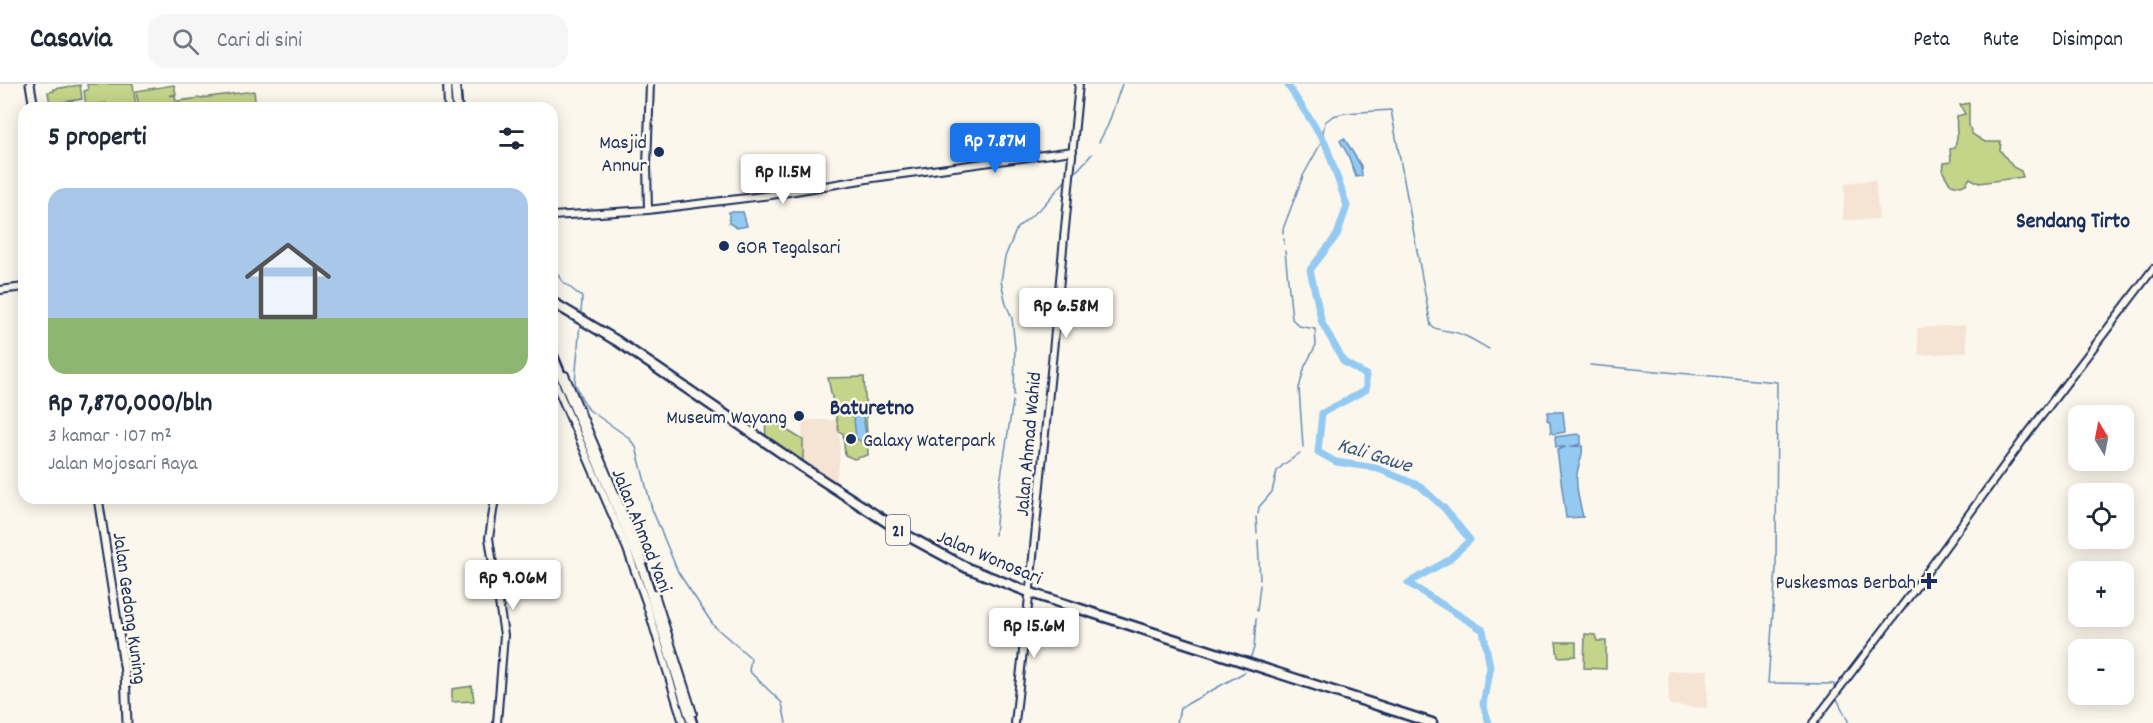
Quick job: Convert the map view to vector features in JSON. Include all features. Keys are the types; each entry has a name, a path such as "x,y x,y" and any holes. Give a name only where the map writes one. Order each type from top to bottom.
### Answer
{"highway":[{"path":"451,102 453,84"},
{"path":"453,84 458,102"},
{"name":"Jalan Wonosari","path":"558,307 587,322 908,536 967,568 1030,592 1432,723"},
{"name":"Jalan Ahmad Yani","path":"558,367 613,490 650,590 694,723"},
{"name":"Jalan Ahmad Yani","path":"558,382 647,593 685,723"}],"main road":[{"path":"30,84 33,102"},
{"name":"Jalan Gedong Kuning","path":"99,504 125,672 127,723"}],"street":[{"path":"648,210 650,84"},
{"name":"Jalan Ahmad Wahid","path":"1015,723 1030,592 1079,84"},
{"path":"558,216 648,210 771,195 873,178 1073,151"},
{"path":"1813,723 2153,269"},
{"path":"0,290 18,288"},
{"path":"558,362 613,490"},
{"path":"558,390 628,548"},
{"path":"488,716 497,722 504,635 489,538 494,504"}],"shaded area":[{"path":"1875,180 1879,219 1843,220 1845,183"},
{"path":"1965,325 1967,352 1919,355 1917,328"},
{"path":"802,420 835,420 840,439 839,465 834,487 803,468"},
{"path":"1708,670 1707,708 1669,705 1668,671"}],"green space":[{"path":"87,84 133,84 135,102 85,102 84,91 88,90"},
{"path":"80,85 82,99 50,102 48,92"},
{"path":"174,85 176,94 169,96 175,95 176,102 138,102 136,91"},
{"path":"254,91 255,102 178,102"},
{"path":"1969,103 1969,125 1972,134 1985,142 2001,142 2000,150 2013,167 2021,171 2023,177 1979,183 1970,178 1966,184 1961,186 1950,184 1943,172 1944,163 1951,162 1950,149 1954,148 1957,140 1957,116 1965,114 1960,105"},
{"name":"Galaxy Waterpark","path":"864,377 868,455 854,459 845,455 843,433 839,432 828,378"},
{"path":"765,417 803,440 803,468 766,440"},
{"path":"1585,634 1595,635 1597,641 1606,641 1606,669 1584,668"},
{"path":"1556,642 1576,642 1576,656 1558,657"},
{"path":"472,686 474,701 452,702 452,689"}],"water":[{"path":"1344,138 1361,166 1362,176 1356,177 1340,141"},
{"path":"729,212 743,212 747,226 737,228 729,223"},
{"path":"864,409 867,439 862,442 856,438 851,410"},
{"path":"1548,412 1563,412 1565,432 1551,433 1550,422 1547,420"},
{"path":"1578,434 1581,436 1581,444 1569,447 1582,446 1577,479 1583,517 1566,518 1557,450 1566,447 1556,447 1555,437"}],"waterway":[{"path":"1099,142 1108,125 1122,84"},
{"name":"Kali Gawe","path":"1287,84 1325,142 1347,206 1337,235 1310,270 1322,323 1344,362 1366,375 1366,390 1322,413 1318,452 1336,462 1376,468 1420,486 1444,508 1470,540 1447,561 1408,583 1483,630 1490,667 1483,704 1489,723"},
{"path":"1283,233 1303,176 1321,143 1325,122 1333,116 1345,113 1391,110 1431,326 1463,335 1489,349"},
{"path":"1074,174 1092,154"},
{"path":"1014,395 1015,348 1012,318 1001,281 1005,257 1017,228 1042,207 1065,181"},
{"path":"1284,239 1284,244"},
{"path":"1285,251 1292,319 1299,326 1315,329 1316,345 1305,366 1299,388 1303,447"},
{"path":"558,275 582,297 581,315"},
{"path":"580,323 575,383 582,399 589,410 628,437 636,447 652,509 678,572 714,626 751,658 749,671 782,703 786,723"},
{"path":"1590,365 1777,382 1776,568 1768,683 1834,684 1835,690"},
{"path":"995,535 999,489 1013,401"},
{"path":"1258,514 1259,507 1272,492 1277,471 1300,453"},
{"path":"1256,517 1257,533"},
{"path":"1258,540 1260,580"},
{"path":"1257,611 1260,585"},
{"path":"1250,659 1254,648 1256,619"},
{"path":"1177,723 1180,708 1245,672"},
{"path":"1836,697 1849,723"}],"place":[{"name":"Masjid Annur","path":"659,152"},
{"name":"GOR Tegalsari","path":"724,246"},
{"name":"Museum Wayang","path":"799,416"},
{"name":"Galaxy Waterpark","path":"851,439"},
{"name":"Puskesmas Berbah","path":"1929,581"}],"district":[{"name":"Sendang Tirto","path":"2073,219"},
{"name":"Baturetno","path":"872,406"}]}
